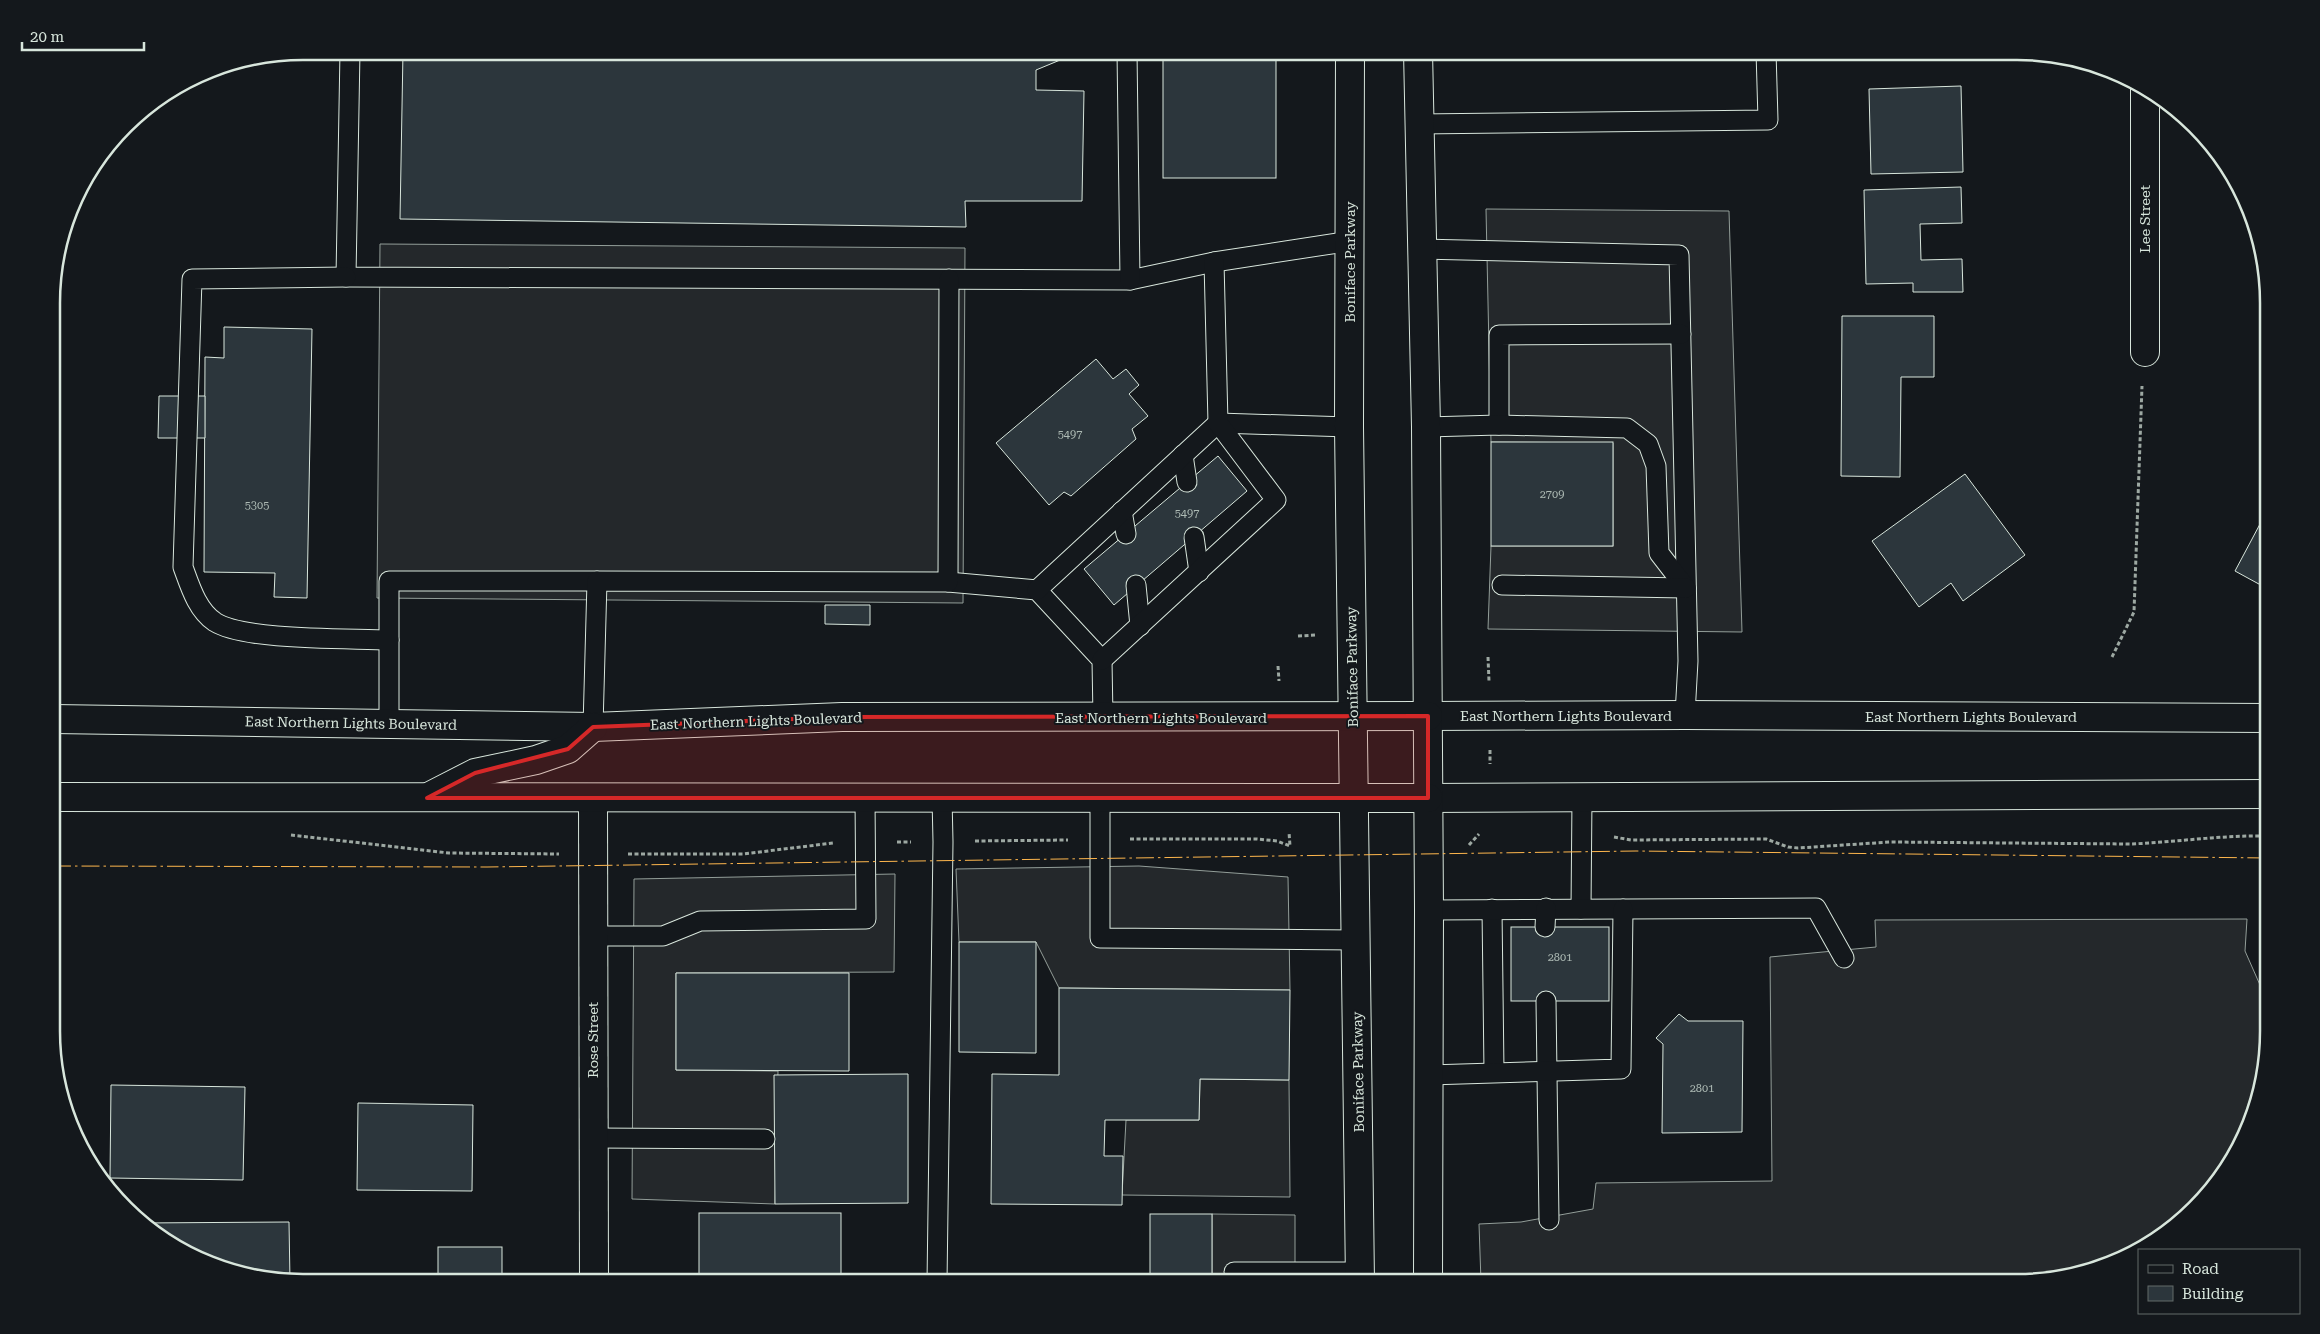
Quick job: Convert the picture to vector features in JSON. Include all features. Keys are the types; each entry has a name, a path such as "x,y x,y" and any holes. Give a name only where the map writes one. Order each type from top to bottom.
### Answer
{"main road":[{"name":"Boniface Parkway","path":"1350,60 1349,426 1360,1274"},
{"path":"1418,60 1426,427 1429,910 1428,1274"},
{"name":"Lee Street","path":"2145,97 2145,352"},
{"name":"East Northern Lights Boulevard","path":"60,719 593,727 842,717 1282,718 1685,715 2260,718"},
{"path":"427,798 474,773 536,760 568,748 593,727"},
{"path":"60,796 1582,798 2202,792 2260,794"},
{"name":"Rose Street","path":"593,798 594,1274"}],"lane":[{"path":"346,277 350,60"},
{"path":"1127,60 1130,280"},
{"path":"1419,124 1768,120 1766,60"},
{"path":"389,640 249,633 215,622 196,602 183,567 192,279 346,277 1130,280 1214,262 1350,241"},
{"path":"1421,249 1679,255 1688,661 1685,715"},
{"path":"1102,660 1276,500 1218,423 1214,262"},
{"path":"948,582 949,279"},
{"path":"1499,425 1499,335 1681,334"},
{"path":"1037,590 1218,423 1349,426"},
{"path":"1426,427 1499,425 1627,428 1648,444 1656,466 1659,553 1686,588"},
{"path":"1183,455 1187,482"},
{"path":"1122,512 1126,534"},
{"path":"1194,537 1199,572"},
{"path":"389,723 389,581 948,582 1037,590 1102,660 1103,718"},
{"path":"593,727 597,581"},
{"path":"1136,586 1140,626"},
{"path":"1502,586 1686,588"},
{"path":"936,1274 943,842 942,797"},
{"path":"593,936 663,936 700,921 866,919 865,798"},
{"path":"1100,798 1100,938 1356,940"},
{"path":"1581,909 1582,798"},
{"path":"1545,927 1546,908"},
{"path":"1429,910 1816,908 1844,958"},
{"path":"1492,909 1494,1071"},
{"path":"1429,1075 1494,1071 1621,1069 1623,909"},
{"path":"1546,1001 1548,1220"},
{"path":"594,1138 765,1139"},
{"path":"1234,1272 1284,1274"}],"path":[{"path":"2112,657 2134,612 2139,424 2145,352"},
{"path":"1278,666 1282,718"},
{"path":"1287,798 1290,846"},
{"path":"1582,831 1631,840 1766,839 1788,847 1798,848 1890,842 2131,844 2222,836 2260,836"},
{"path":"285,835 449,853 545,853"}],"highlighted area":[{"path":"1428,716 1428,798 427,798 475,773 568,749 593,727 842,717"}],"shaded area":[{"path":"1486,209 1729,211 1742,632 1488,629 1491,546 1613,546 1613,443 1491,442"},
{"path":"380,244 965,248 963,603 377,598"},
{"path":"1139,866 1288,877 1290,990 1059,988 1036,942 959,942 956,869"},
{"path":"895,874 894,972 676,973 676,1070 778,1071 775,1204 632,1199 634,879"},
{"path":"2247,919 2245,951 2260,985 2258,1063 2252,1094 2242,1124 2227,1153 2210,1179 2177,1214 2139,1241 2110,1256 2080,1266 2049,1272 2017,1274 1481,1274 1479,1224 1521,1222 1593,1209 1596,1183 1772,1181 1770,957 1876,947 1875,920"},
{"path":"1200,1079 1289,1080 1290,1197 1122,1195 1126,1120 1199,1120"},
{"path":"1212,1214 1295,1215 1295,1274 1212,1274"}],"building":[{"path":"403,60 1060,60 1036,70 1036,90 1084,91 1082,201 965,201 966,227 400,219"},
{"path":"1163,60 1276,60 1276,178 1163,178"},
{"path":"1961,86 1963,172 1871,174 1869,89"},
{"path":"1961,187 1962,223 1920,224 1921,260 1962,259 1963,292 1913,292 1913,283 1866,284 1864,190"},
{"path":"1842,316 1934,316 1934,377 1901,377 1900,477 1841,476"},
{"path":"224,327 312,329 307,598 274,597 275,573 204,572 205,357 224,358"},
{"path":"1096,359 1113,379 1126,369 1139,385 1129,394 1148,416 1132,429 1136,439 1071,496 1064,492 1049,505 996,443"},
{"path":"159,396 205,396 205,438 158,438"},
{"path":"1491,442 1613,442 1613,546 1491,546"},
{"path":"1218,456 1247,491 1114,605 1084,569"},
{"path":"1965,474 2025,555 1963,601 1951,583 1919,607 1872,541"},
{"path":"2260,524 2260,585 2235,571"},
{"path":"825,605 870,605 870,625 825,624"},
{"path":"1511,927 1609,927 1609,1001 1511,1001"},
{"path":"959,942 1036,942 1036,1053 959,1052"},
{"path":"676,973 849,973 849,1071 676,1070"},
{"path":"1059,988 1290,990 1289,1080 1200,1079 1199,1120 1105,1120 1104,1156 1123,1156 1122,1205 991,1204 992,1074 1059,1075"},
{"path":"1679,1014 1688,1021 1743,1021 1742,1132 1662,1133 1663,1044 1656,1038"},
{"path":"908,1074 908,1203 775,1204 774,1075"},
{"path":"111,1085 245,1087 243,1180 110,1178"},
{"path":"358,1103 473,1105 472,1191 357,1190"},
{"path":"699,1213 841,1213 841,1274 699,1274"},
{"path":"1150,1214 1212,1214 1212,1274 1150,1274"},
{"path":"289,1222 290,1273 271,1272 240,1266 210,1256 181,1241 154,1223"},
{"path":"438,1247 502,1247 502,1274 438,1274"}],"power":[{"path":"60,866 487,867 1636,851 2260,858"}]}
